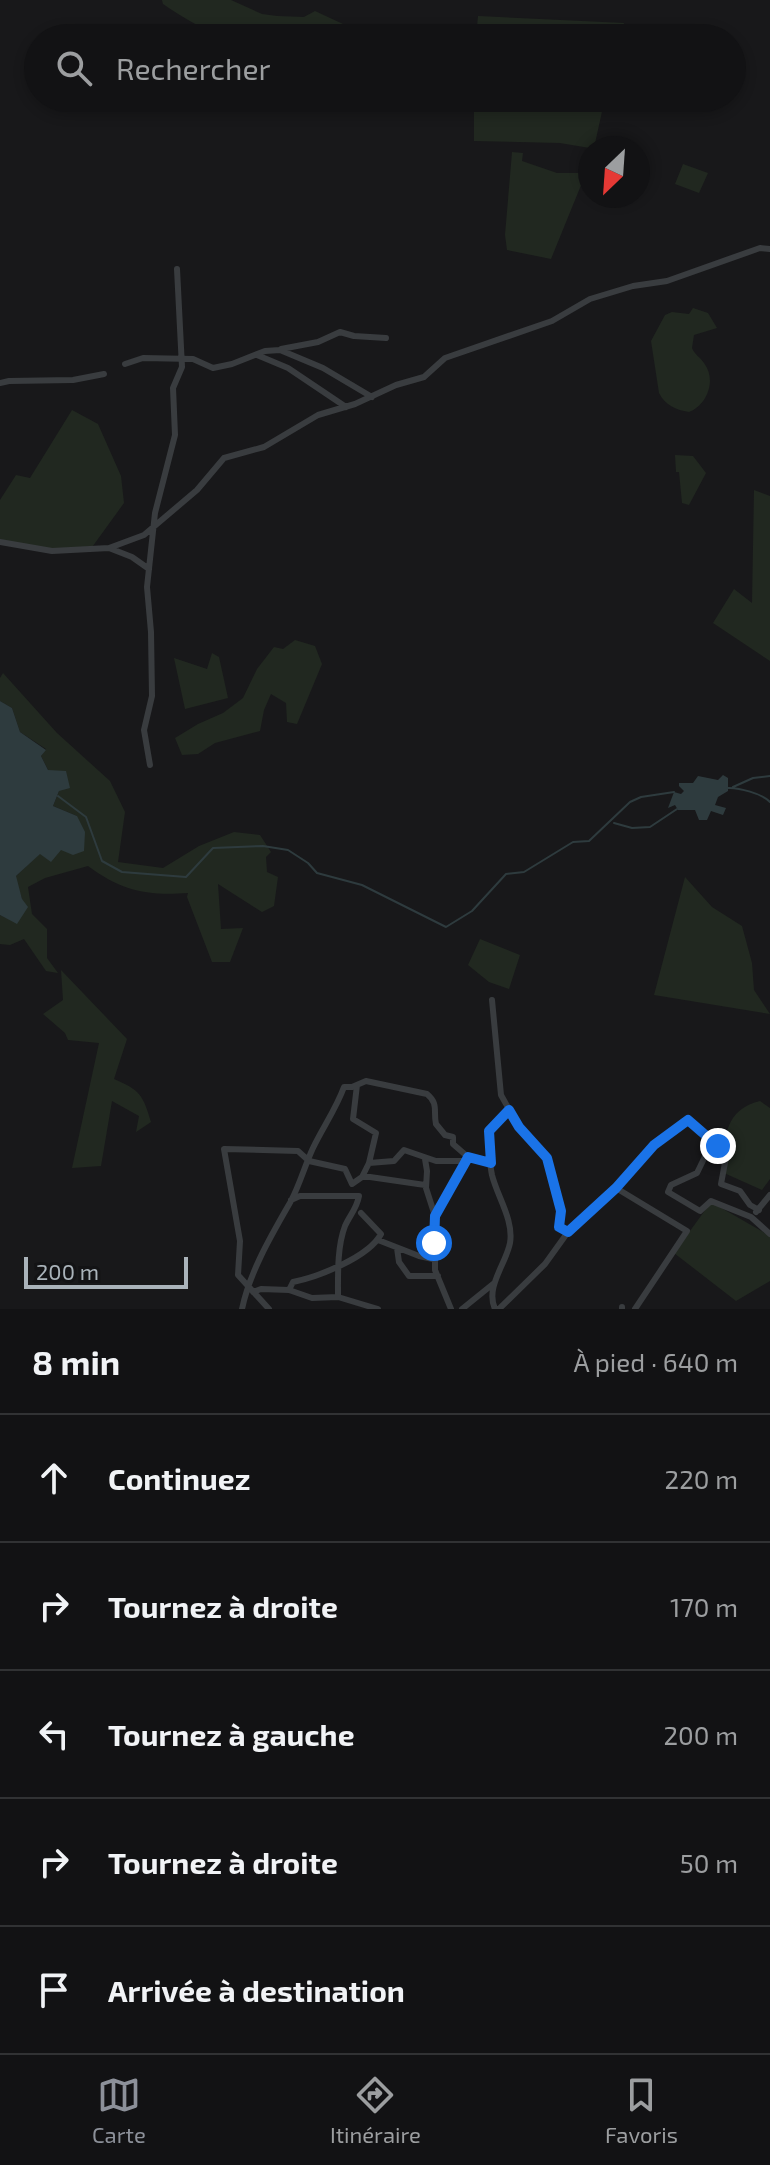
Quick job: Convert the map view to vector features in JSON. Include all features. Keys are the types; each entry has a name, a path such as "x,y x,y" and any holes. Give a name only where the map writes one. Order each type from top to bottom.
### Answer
{"street":[{"path":"0,542 52,551 109,548 135,540 197,490 224,458 264,447 318,415 424,377 445,358 552,321 590,299 633,286 667,281 760,248 770,249"},
{"path":"150,765 144,730 152,696 147,587 161,482 175,437 173,388 183,360 176,292 177,269"},
{"path":"125,364 143,358 196,359 213,368 265,351 313,344 340,332 386,338"},
{"path":"280,350 323,368 372,397"},
{"path":"257,355 288,368 346,407"},
{"path":"0,383 73,380 104,374"},
{"path":"109,548 132,557 149,569"},
{"path":"492,1000 501,1095 519,1127 547,1158 561,1211 559,1227 568,1232"},
{"path":"242,1309 269,1240 344,1087 366,1081 427,1094 434,1100 436,1124 445,1135 453,1137 453,1144 467,1159"},
{"path":"269,1309 238,1275 240,1241 224,1149 298,1151 309,1161 345,1169 352,1184 362,1177 369,1163 376,1133 353,1119 357,1085"},
{"path":"509,1110 489,1131 492,1174 505,1210 510,1239 494,1284 493,1304 497,1309 545,1264 568,1232 616,1188 654,1145 688,1120 727,1152 721,1184 711,1201 700,1211 668,1191 673,1184 697,1173 712,1142"},
{"path":"369,1163 398,1160 404,1150 425,1159 467,1159 491,1163"},
{"path":"425,1159 425,1185 435,1216 433,1259 451,1309"},
{"path":"435,1216 467,1159"},
{"path":"390,1162 399,1179"},
{"path":"362,1177 399,1179 425,1185"},
{"path":"721,1184 740,1191 750,1205 759,1210"},
{"path":"616,1188 687,1231 635,1309"},
{"path":"751,1217 770,1195"},
{"path":"291,1200 300,1196 359,1196 357,1206 345,1226 337,1278 338,1297"},
{"path":"711,1201 751,1217 770,1234"},
{"path":"289,1290 293,1282 339,1268 378,1240 381,1234 361,1213"},
{"path":"378,1240 433,1259"},
{"path":"397,1248 399,1262 407,1273 416,1278 438,1276"},
{"path":"407,1273 414,1254"},
{"path":"462,1309 494,1284"},
{"path":"251,1289 289,1290 312,1298 338,1297 378,1309"}],"shaded area":[{"path":"162,0 231,0 262,14 304,17 315,11 343,24 195,24 163,4"},
{"path":"478,16 624,23 624,24 477,24"},
{"path":"474,112 602,112 597,136 578,136 578,146 474,141"},
{"path":"512,152 523,153 522,161 557,173 578,173 578,193 551,259 507,250 505,235"},
{"path":"683,164 708,173 699,193 675,184"},
{"path":"693,308 708,313 717,328 694,335 692,348 708,370 710,384 701,404 689,412 671,406 659,393 651,341 665,315 672,312 689,314"},
{"path":"72,410 98,424 121,476 124,503 90,550 36,550 0,539 0,500 16,475 30,478"},
{"path":"675,455 693,456 706,473 689,505 682,503"},
{"path":"754,490 770,496 770,661 713,623 734,589 752,603"},
{"path":"295,640 315,646 322,664 297,724 287,722 286,703 271,694 260,731 215,743 198,754 182,755 175,738 223,713 243,698 257,669 274,647 283,649"},
{"path":"212,653 219,657 228,698 185,709 174,658 207,669"},
{"path":"3,673 57,733 110,781 125,812 118,862 163,868 199,846 234,832 260,835 271,852 266,857 267,872 278,877 274,906 262,912 218,884 221,929 243,928 230,962 212,962 188,893 160,894 135,890 112,881 88,866 45,878 28,887 32,914 47,929 47,958 58,973 46,971 24,939 10,945 0,944 0,915 17,923 22,899 15,877 40,853 46,858 77,816 53,806 59,791 41,756 46,749 20,732 12,708 0,701 0,678"},
{"path":"0,701 12,708 20,732 46,750 41,756 48,770 66,771 70,788 59,791 53,806 77,816 85,832 84,851 73,855 61,850 51,862 40,854 16,876 22,899 28,907 17,924 0,915"},
{"path":"723,775 728,778 728,791 718,797 715,805 726,808 723,815 711,811 707,820 699,820 695,810 678,810 675,805 668,808 674,792 681,794 684,791 679,783 693,783 698,776 718,780"},
{"path":"685,877 712,907 742,926 752,963 754,990 770,1014 654,995"},
{"path":"480,939 520,955 509,989 489,982 468,965"},
{"path":"61,970 127,1039 114,1079 139,1094 151,1122 136,1132 139,1116 112,1101 101,1166 72,1168 99,1043 68,1040 65,1033 43,1014 63,1000"},
{"path":"760,1101 770,1108 770,1179 762,1190 724,1173 724,1149 732,1119 748,1105"},
{"path":"711,1202 770,1236 770,1281 736,1301 674,1253"}],"waterway":[{"path":"733,787 753,778 770,776"},
{"path":"727,788 750,792 770,802"},
{"path":"58,796 86,817 102,861 122,872 186,877 213,848 263,846 288,850 317,873 362,885 446,927 472,911 506,874 524,872 573,842 589,841 630,802 641,797 674,792"},
{"path":"614,823 632,828 650,827 677,809"}],"route":[{"path":"434,1243 435,1216 468,1157 491,1163 489,1131 509,1110 519,1127 547,1158 561,1211 559,1227 568,1232 616,1188 654,1145 688,1120 718,1146"}]}
